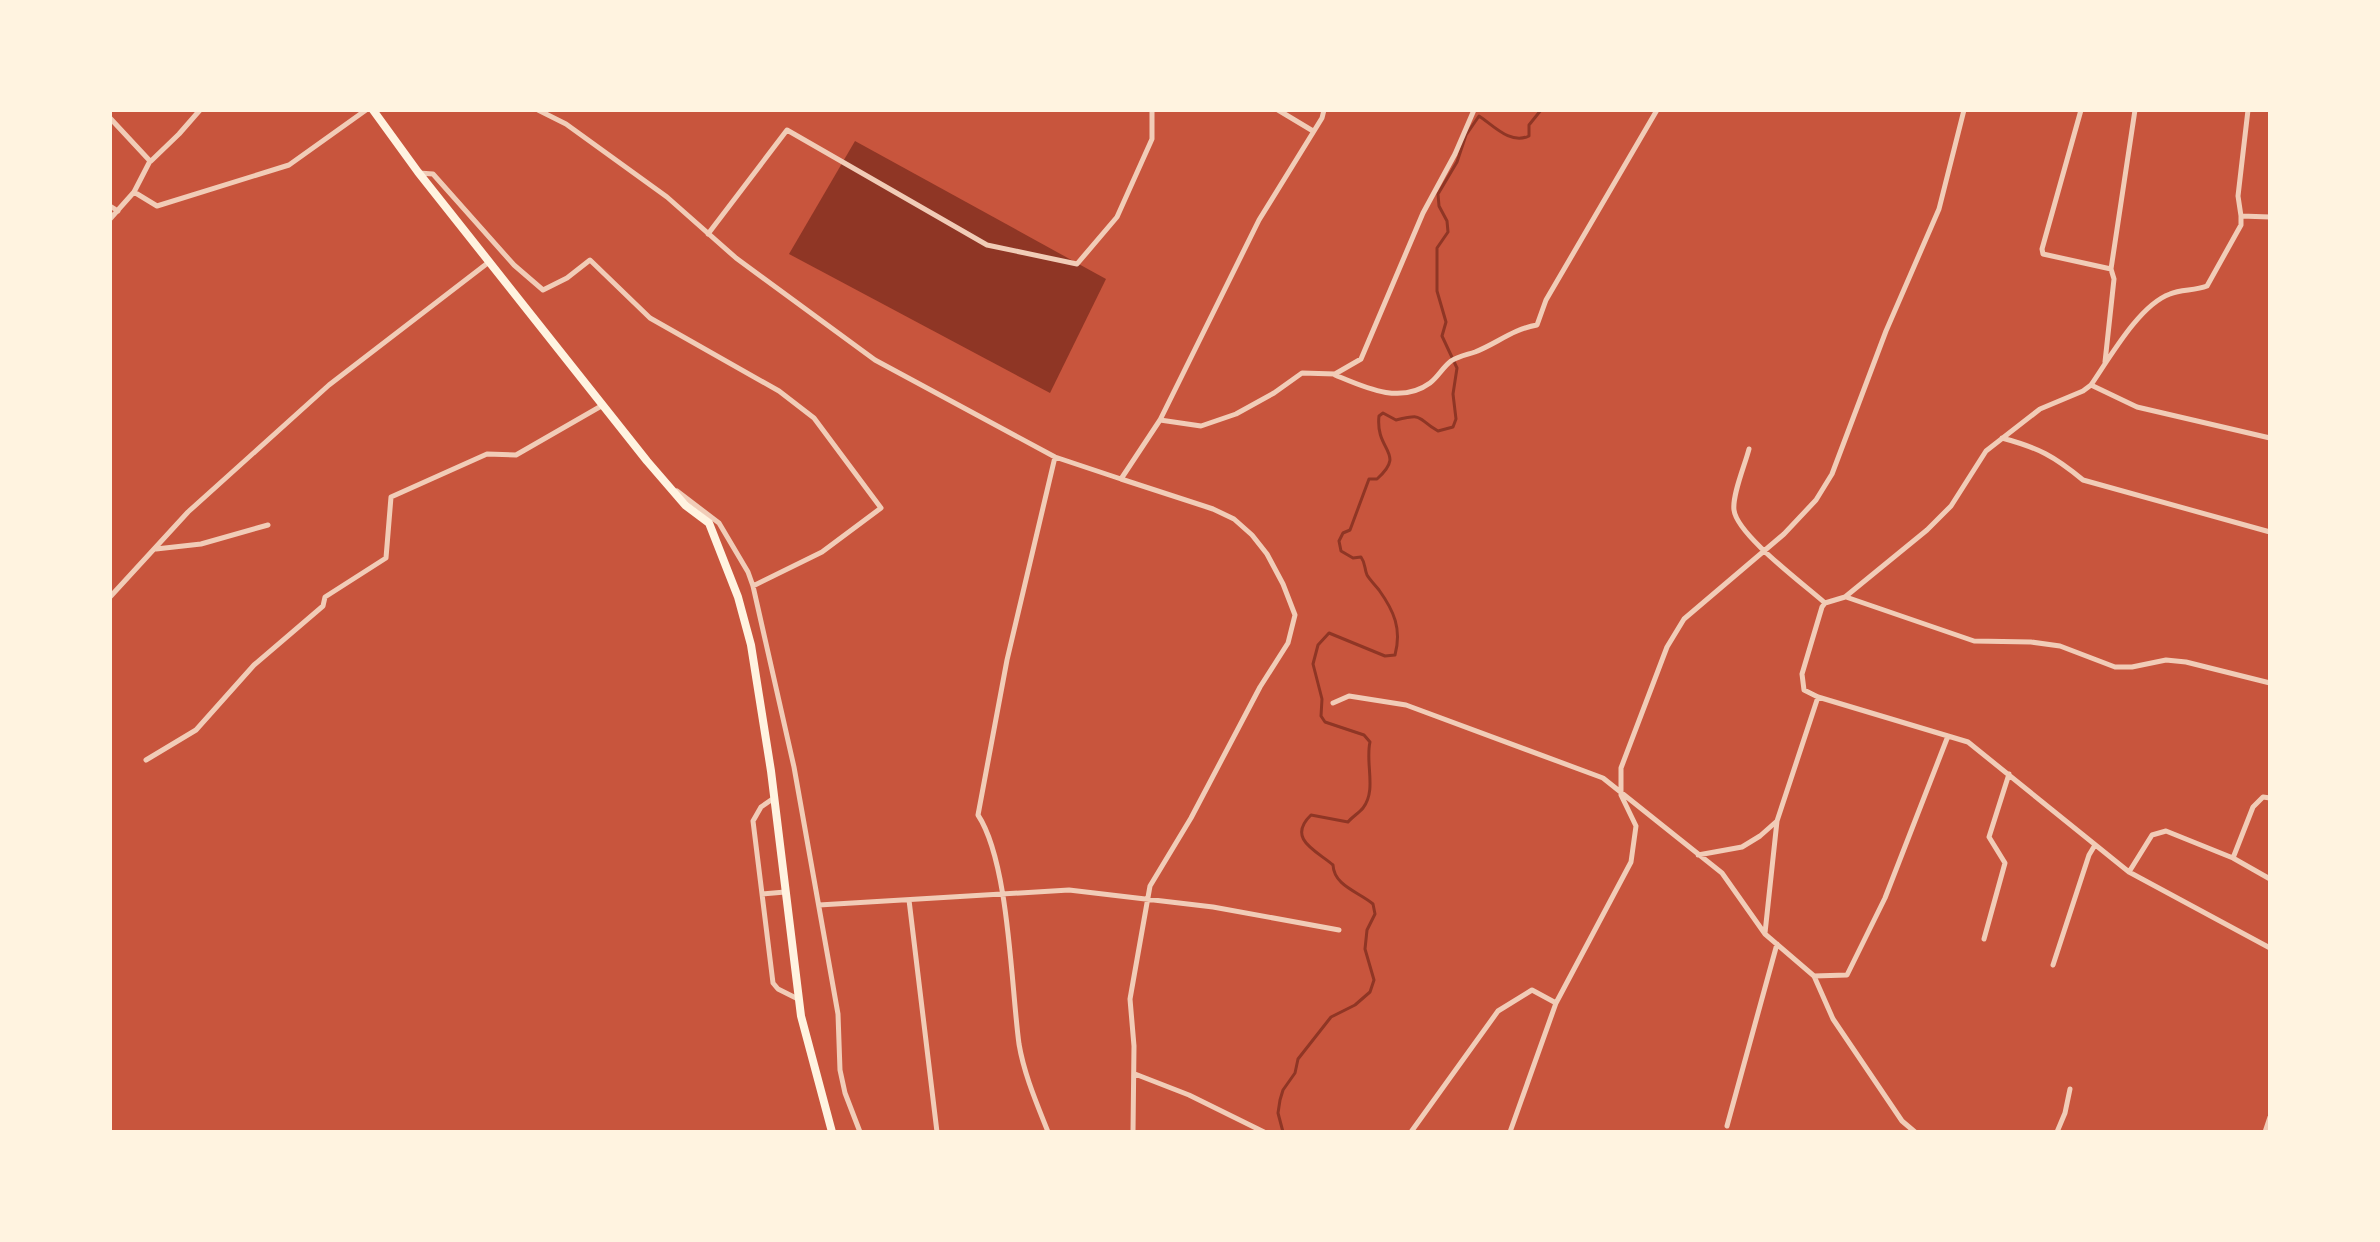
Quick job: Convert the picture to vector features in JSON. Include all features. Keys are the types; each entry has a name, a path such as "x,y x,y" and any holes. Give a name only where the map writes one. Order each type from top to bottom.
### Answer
{"main road":[{"path":"373,110 418,172 666,483 685,505 709,523 738,597 751,645 788,891 801,1016 832,1132"}],"street":[{"path":"110,219 134,192 150,161 200,110"},
{"path":"538,110 566,124 667,197 736,258 875,360 1055,457 1213,509 1234,519 1267,554 1295,615 1288,643 1260,687 1191,818 1150,886 1130,999 1135,1074 1133,1132"},
{"path":"708,234 787,130 987,245 1077,264 1117,217 1152,139 1152,110"},
{"path":"1278,110 1313,131"},
{"path":"1121,479 1160,420 1259,220 1324,110"},
{"path":"1335,374 1361,359 1423,213 1455,154 1474,110"},
{"path":"1160,420 1201,426 1236,414 1302,373 1335,374 1387,394 1427,385 1448,363 1460,356 1476,352 1521,328 1537,325 1553,287 1657,110"},
{"path":"1510,1132 1556,1003 1631,862 1636,826 1621,795 1621,768 1673,633 1684,619 1764,551 1816,500 1832,474 1886,331 1939,209 1964,110"},
{"path":"2081,110 2042,249 2043,254 2111,269"},
{"path":"2105,364 2114,279 2111,269 2135,110"},
{"path":"2248,110 2238,196 2241,225 2207,286 2194,291 2171,293 2153,303 2091,385 2040,409 2001,438 1986,451 1951,506 1927,530 1845,597 1825,603 1802,674 1804,690 1818,697 1968,742 2129,872 2270,948"},
{"path":"134,192 157,206 289,165 363,111"},
{"path":"110,118 150,161"},
{"path":"418,172 433,174 514,265 543,290 567,278 590,260 650,318 779,391 814,418 881,508 822,552 753,586"},
{"path":"110,206 118,211"},
{"path":"2241,216 2270,217"},
{"path":"110,597 188,512 329,385 490,262"},
{"path":"2091,385 2137,407 2270,438"},
{"path":"146,760 196,730 254,665 323,606 325,597 386,558 391,497 487,454 516,455 603,405"},
{"path":"2001,438 2034,446 2083,480 2270,532"},
{"path":"1749,449 1733,506 1736,516 1764,551 1825,603"},
{"path":"1048,1132 1020,1049 1002,895 988,830 978,815 1007,660 1055,457"},
{"path":"666,483 719,523 753,586 792,756 819,905 838,1014 840,1070 860,1132"},
{"path":"154,549 201,544 268,525"},
{"path":"1845,597 1974,641 2060,646 2115,667 2166,660 2186,662 2270,683"},
{"path":"1333,703 1349,696 1406,705 1603,778 1722,873 1765,934 1814,976 1833,1019 1902,1121 1915,1132"},
{"path":"1765,934 1777,821 1818,697"},
{"path":"1814,976 1847,975 1885,898 1948,736"},
{"path":"1984,939 2005,863 1989,837 2009,774"},
{"path":"774,797 758,811 753,821 773,983 778,989 800,1000"},
{"path":"2233,858 2253,807 2263,797 2270,798"},
{"path":"1698,855 1742,847 1777,821"},
{"path":"2129,872 2152,835 2166,831 2233,858 2270,879"},
{"path":"2053,965 2095,845"},
{"path":"819,905 1069,890 1149,898 1339,930"},
{"path":"762,894 788,891"},
{"path":"909,900 937,1132"},
{"path":"1727,1126 1777,944"},
{"path":"1411,1132 1498,1011 1532,990 1556,1003"},
{"path":"1135,1074 1189,1095 1264,1132"},
{"path":"2057,1132 2070,1089"},
{"path":"2265,1132 2270,1117"}],"shaded area":[{"path":"855,141 1106,279 1050,393 789,254"}],"waterway":[{"path":"1283,1132 1278,1113 1280,1100 1295,1073 1298,1059 1331,1017 1355,1005 1370,992 1374,980 1365,949 1367,930 1375,914 1373,904 1342,883 1333,865 1307,844 1302,831 1311,815 1348,822 1363,808 1370,785 1370,742 1364,735 1325,722 1321,716 1322,699 1313,664 1318,645 1329,633 1385,656 1395,655 1397,646 1397,629 1389,605 1367,575 1361,557 1353,558 1341,551 1339,541 1343,533 1350,530 1369,479 1377,479 1389,463 1390,457 1379,428 1379,416 1383,413 1396,420 1420,418 1438,431 1453,427 1456,419 1453,394 1457,368 1442,336 1446,322 1437,291 1437,248 1448,232 1438,194 1457,162 1466,135 1479,116 1502,133 1522,138 1529,136 1529,125 1541,110"}]}
